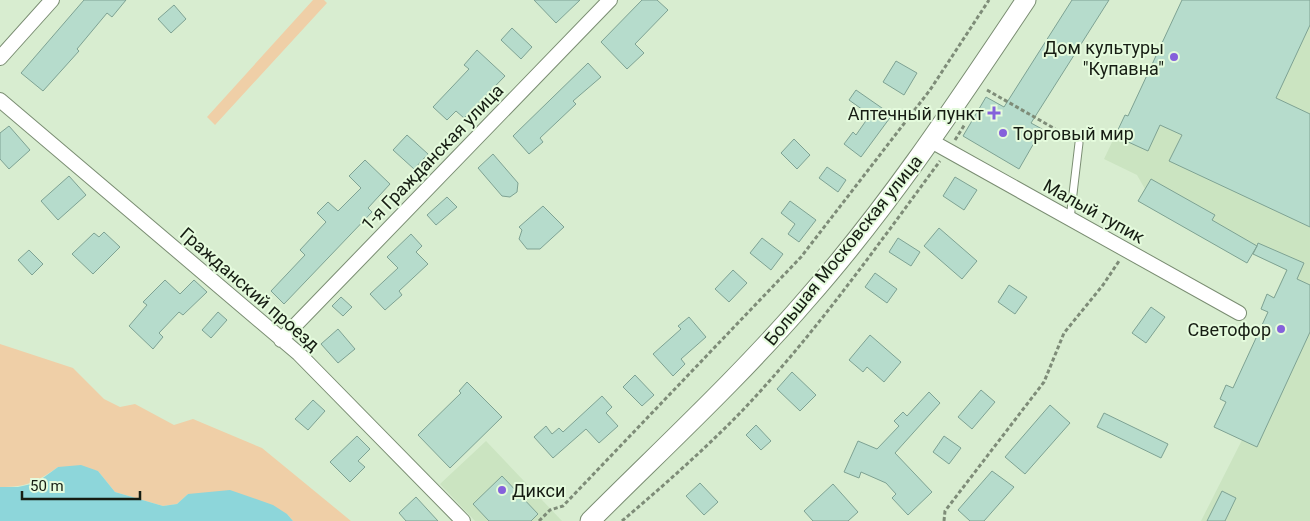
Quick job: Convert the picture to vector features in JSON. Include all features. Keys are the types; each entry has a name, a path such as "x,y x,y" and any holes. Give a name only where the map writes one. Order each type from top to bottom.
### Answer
{"main road":[{"name":"Большая Московская улица","path":"590,521 738,376 808,299 894,191 931,141 1026,0"}],"street":[{"path":"0,58 52,0"},
{"name":"1-я Гражданская улица","path":"281,340 610,0"},
{"name":"Гражданский проезд","path":"0,100 299,354 463,521"},
{"name":"Малый тупик","path":"931,141 1239,313"}],"lane":[{"path":"1070,218 1079,143"}],"path":[{"path":"539,521 550,510 563,506 801,257 930,90 989,0"},
{"path":"987,90 1079,143"},
{"path":"944,521 945,511 1044,382 1064,333 1103,285 1126,250"}],"shaded area":[{"path":"313,0 324,0 327,3 215,125 207,117"},
{"path":"1182,0 1310,0 1310,521 1201,521 1242,440 1214,427 1226,402 1220,399 1226,385 1233,388 1268,312 1261,309 1267,294 1274,297 1286,270 1252,254 1247,263 1138,201 1145,189 1137,175 1104,159 1125,115 1128,116"},
{"path":"0,344 73,368 104,399 120,407 135,404 174,425 193,419 262,448 351,521 293,521 287,514 188,494 177,504 163,506 115,492 98,471 58,467 31,483 0,487"},
{"path":"486,441 562,521 475,521 440,484"}],"water":[{"path":"81,465 98,471 115,492 163,506 177,504 188,494 230,490 273,505 287,514 293,521 0,521 0,487 18,487 36,483 58,467"}],"building":[{"path":"84,0 126,0 112,17 107,13 77,49 79,51 43,91 21,73"},
{"path":"534,0 580,0 556,23"},
{"path":"642,0 657,0 668,10 635,44 644,53 627,69 601,42"},
{"path":"1072,0 1109,0 1031,123 1042,129 1019,169 963,136 986,97 1004,107"},
{"path":"1182,0 1310,0 1310,25 1276,98 1310,114 1310,227 1169,161 1182,135 1160,125 1148,151 1115,136 1125,115 1128,116"},
{"path":"174,5 186,19 171,33 158,19"},
{"path":"512,28 532,47 521,59 501,40"},
{"path":"477,50 505,76 464,118 456,111 447,120 433,107 469,69 464,65"},
{"path":"896,61 917,73 904,95 883,82"},
{"path":"588,63 601,77 573,101 576,104 540,138 543,142 529,154 513,136"},
{"path":"856,90 892,115 861,157 844,144 853,132 856,135 870,115 849,100"},
{"path":"9,126 30,150 9,169 0,159 0,133"},
{"path":"407,135 428,154 414,169 393,150"},
{"path":"794,139 810,155 797,169 781,153"},
{"path":"493,154 518,183 517,192 510,197 502,196 478,168"},
{"path":"365,160 390,184 368,208 372,212 284,304 271,291 305,255 300,250 326,222 317,213 328,202 338,211 361,188 349,176"},
{"path":"827,167 846,180 838,192 819,178"},
{"path":"69,176 86,195 58,220 41,201"},
{"path":"955,177 977,190 964,210 943,196"},
{"path":"1151,179 1215,215 1212,220 1257,246 1247,263 1138,201"},
{"path":"447,197 457,207 436,225 427,215"},
{"path":"790,201 816,220 799,242 788,234 795,224 781,213"},
{"path":"543,206 564,227 540,249 527,249 519,239 522,230 519,227"},
{"path":"939,228 977,261 962,279 924,246"},
{"path":"104,232 120,247 93,274 72,254 94,233 99,237"},
{"path":"411,234 422,246 416,252 428,264 399,291 402,295 385,310 370,294 398,268 387,257"},
{"path":"762,238 783,254 771,270 750,253"},
{"path":"898,238 920,252 911,266 889,252"},
{"path":"1258,243 1304,263 1297,279 1310,285 1310,332 1257,447 1214,427 1226,402 1220,399 1226,385 1233,388 1268,312 1261,309 1267,294 1274,298 1287,270 1253,254"},
{"path":"29,250 43,264 32,275 18,260"},
{"path":"733,270 747,283 729,302 715,289"},
{"path":"875,273 897,289 887,303 865,287"},
{"path":"165,280 180,294 194,280 207,292 183,315 179,312 159,333 163,337 153,349 129,326 147,305 143,302"},
{"path":"1009,285 1027,297 1015,314 998,302"},
{"path":"341,297 352,307 343,316 332,306"},
{"path":"1151,307 1165,317 1146,343 1132,333"},
{"path":"218,312 227,320 211,338 202,330"},
{"path":"689,317 706,337 681,359 685,364 673,376 653,354 681,329 678,326"},
{"path":"338,329 355,349 338,363 321,344"},
{"path":"870,335 901,362 884,382 867,367 863,372 849,360"},
{"path":"792,372 816,395 800,411 777,389"},
{"path":"635,375 654,395 642,406 623,387"},
{"path":"467,382 502,417 450,468 418,435 461,393 459,391"},
{"path":"981,390 995,402 972,429 958,417"},
{"path":"929,392 940,403 895,453 932,492 908,515 892,498 896,494 886,483 861,472 859,478 844,472 858,441 877,449 899,426 894,421 903,412 907,416"},
{"path":"602,396 612,407 606,413 618,426 599,443 586,429 553,458 534,437 546,426 552,434 559,428 563,432"},
{"path":"313,400 325,411 308,430 295,419"},
{"path":"1050,405 1070,423 1025,474 1005,457"},
{"path":"1104,413 1168,444 1161,458 1097,427"},
{"path":"756,425 771,441 761,450 746,435"},
{"path":"357,436 370,449 358,461 365,467 350,482 330,462"},
{"path":"944,436 961,448 949,464 933,452"},
{"path":"992,471 1014,487 984,521 970,521 958,510"},
{"name":"Дикси","path":"502,476 538,514 531,521 489,521 473,504"},
{"path":"700,483 718,502 704,515 686,496"},
{"path":"833,484 858,512 848,521 813,521 804,511"},
{"path":"1222,491 1236,498 1225,521 1207,521"},
{"path":"416,497 438,521 406,521 399,513"}],"place":[{"name":"Дом культуры \"Купавна\"","path":"1174,57"},
{"name":"Аптечный пункт","path":"994,113"},
{"name":"Торговый мир","path":"1003,133"},
{"name":"Светофор","path":"1281,329"},
{"name":"Дикси","path":"502,490"}]}
